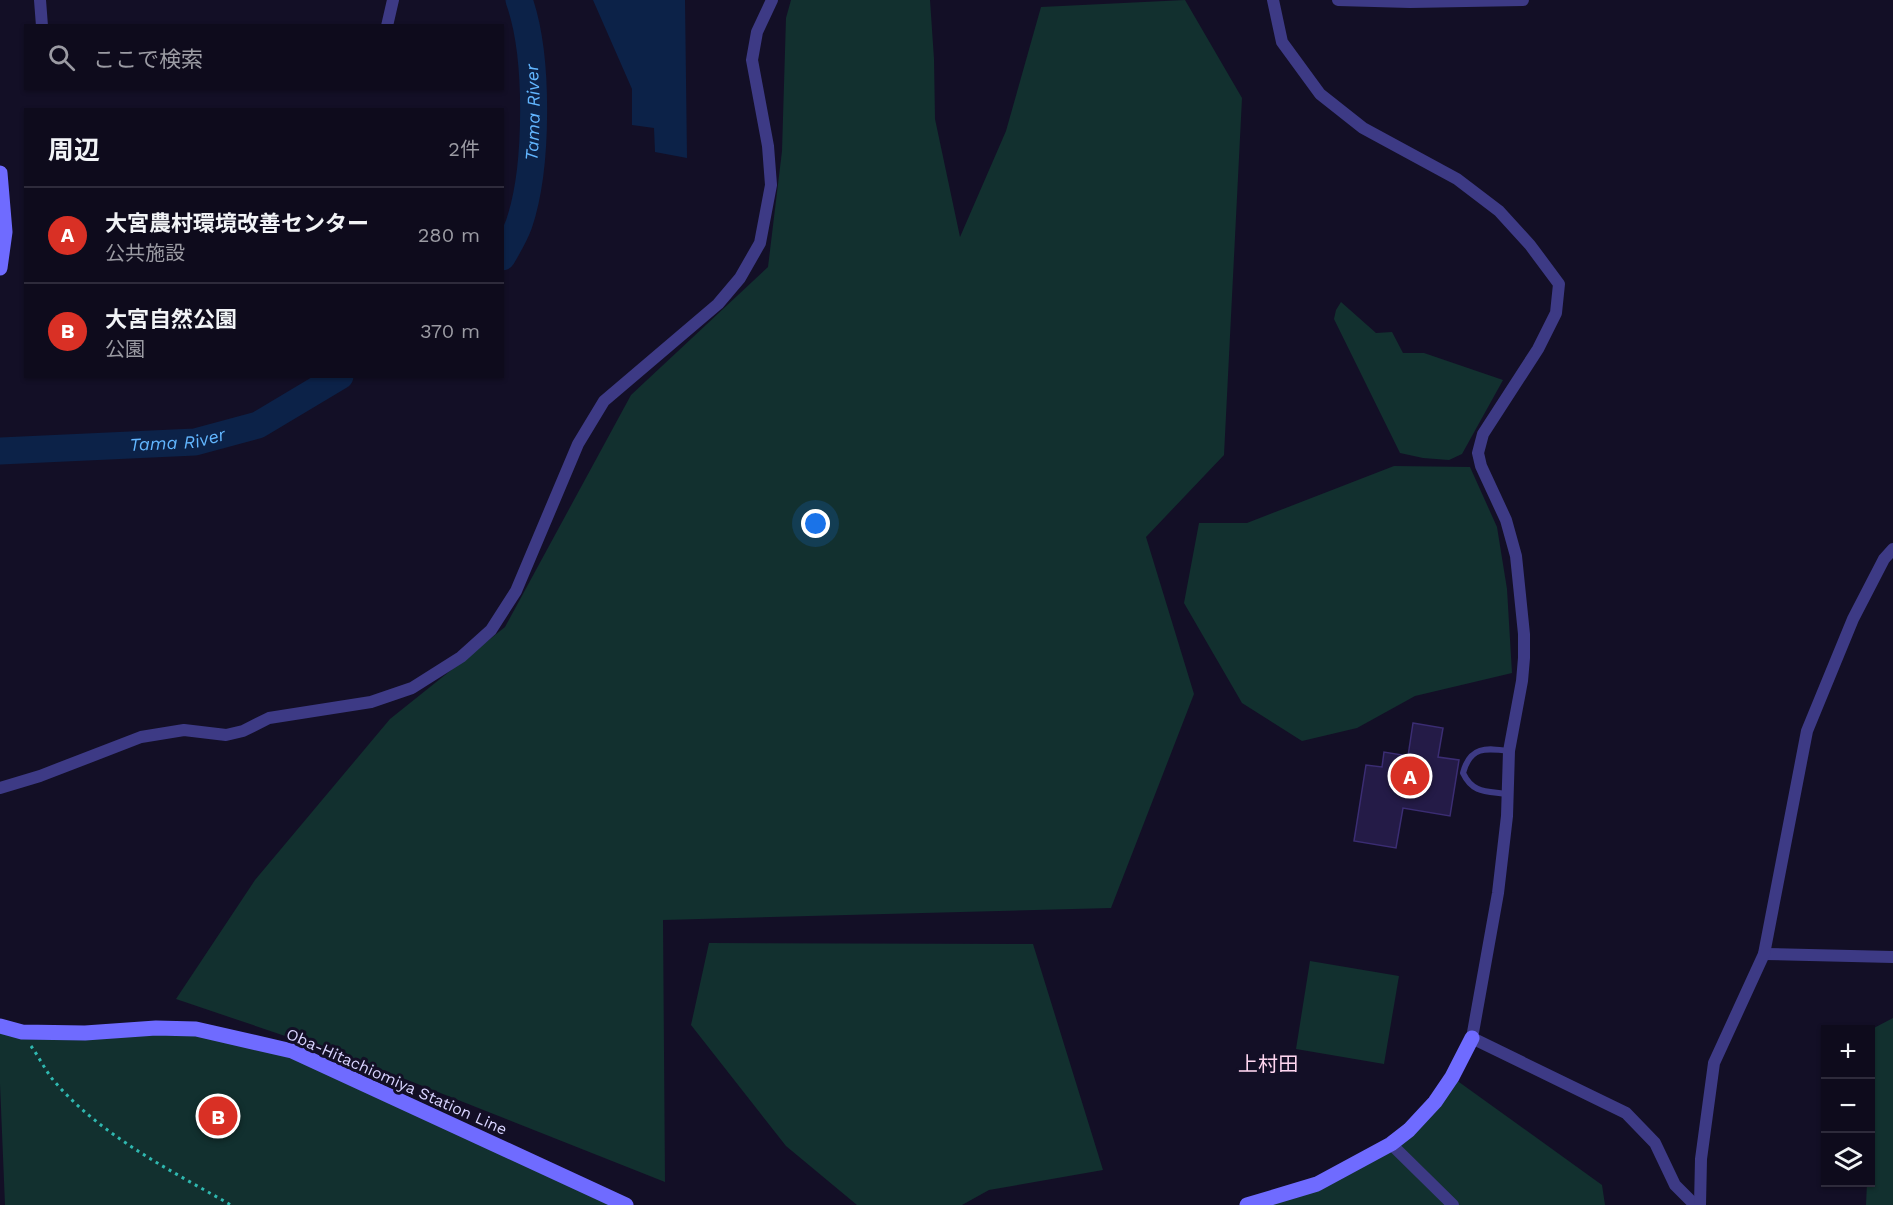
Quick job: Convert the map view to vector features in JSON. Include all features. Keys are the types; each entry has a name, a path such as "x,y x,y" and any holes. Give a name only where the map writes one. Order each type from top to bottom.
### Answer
{"main road":[{"path":"0,173 5,232 0,268"},
{"name":"Oba-Hitachiomiya Station Line","path":"0,1026 22,1032 85,1033 156,1028 196,1029 265,1043 292,1051 626,1205"},
{"path":"1247,1205 1317,1184 1391,1144 1409,1130 1435,1102 1452,1077 1472,1038"}],"street":[{"path":"40,0 42,24"},
{"path":"387,24 393,0"},
{"path":"0,788 40,776 141,737 184,730 226,735 243,731 269,718 371,702 411,688 461,657 491,630 516,591 578,444 603,401 718,304 740,278 760,243 771,185 768,146 752,60 757,32 772,0"},
{"path":"1273,0 1282,42 1320,94 1363,128 1457,179 1499,211 1530,245 1559,284 1556,314 1538,349 1483,434 1478,453 1481,466 1506,520 1516,556 1524,634 1524,658 1509,751 1508,816 1498,893 1472,1038 1626,1113 1655,1143 1675,1185 1695,1205"},
{"path":"1338,0 1410,2 1523,0"},
{"path":"1700,1205 1701,1159 1714,1063 1764,954 1807,731 1853,619 1884,560 1893,549"},
{"path":"1764,954 1893,957"},
{"path":"1391,1144 1453,1205"}],"lane":[{"path":"1508,794 1477,789 1468,783 1463,773 1470,758 1478,750 1487,748 1509,751"}],"path":[{"path":"22,1032 54,1080 93,1119 156,1161 231,1205"}],"green space":[{"path":"791,0 930,0 935,119 960,237 1006,131 1041,7 1185,0 1242,98 1224,455 1146,537 1194,694 1111,908 663,920 665,1182 362,1062 176,999 255,880 390,719 505,627 631,395 768,267 782,151 786,18"},
{"path":"1341,302 1376,333 1392,332 1403,353 1424,353 1503,380 1462,454 1449,460 1400,453 1334,319"},
{"path":"1394,466 1470,467 1497,527 1507,589 1512,673 1415,696 1357,728 1302,741 1242,703 1184,603 1199,523 1247,523"},
{"path":"709,943 1033,944 1103,1170 989,1190 962,1205 857,1205 786,1146 691,1025"},
{"path":"1310,961 1399,976 1384,1064 1296,1049"},
{"path":"1893,1018 1893,1205 1866,1205 1867,1187 1875,1187 1875,1027"},
{"path":"0,1026 156,1028 265,1043 626,1205 5,1205"},
{"path":"1452,1077 1602,1185 1605,1205 1247,1205 1317,1184 1391,1144"}],"water":[{"path":"593,0 685,0 687,158 655,152 654,128 632,125 632,89"}],"building":[{"path":"1413,723 1443,728 1438,757 1459,760 1450,816 1403,808 1396,848 1354,841 1366,765 1382,767 1384,752 1408,756"}],"waterway":[{"name":"Tama River","path":"504,253 519,224 530,173 533,143 533,81 526,23 519,0"},
{"name":"Tama River","path":"0,451 195,442 258,425 337,378"}],"place":[{"name":"大宮農村環境改善センター","path":"1410,776"},
{"name":"大宮自然公園","path":"218,1116"}],"district":[{"name":"上村田","path":"1268,1064"}]}
